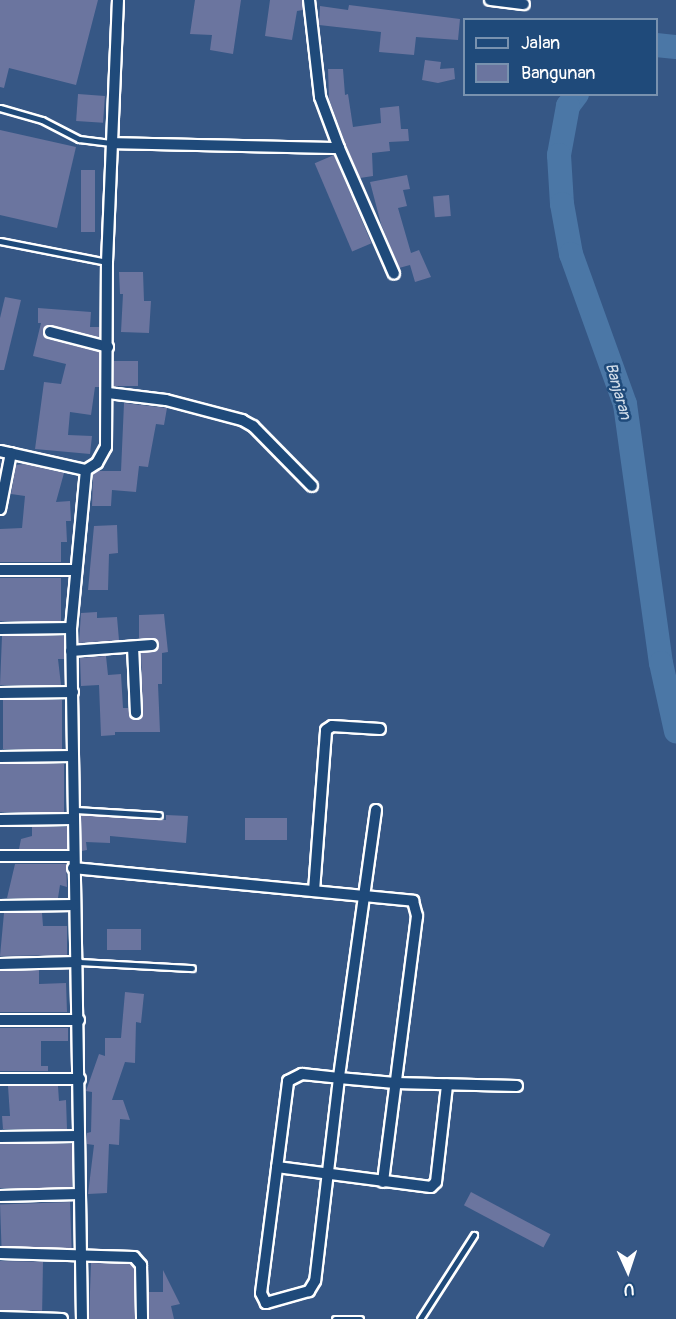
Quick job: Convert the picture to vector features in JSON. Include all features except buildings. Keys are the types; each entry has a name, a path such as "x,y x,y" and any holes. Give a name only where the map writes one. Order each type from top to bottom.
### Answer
{"street":[{"path":"82,1319 78,1136 79,1020 72,815 71,628 86,471 97,463 106,447 107,262 118,0"},
{"path":"309,0 320,97 339,148 394,274"},
{"path":"490,0 524,4"},
{"path":"112,143 339,148"},
{"path":"50,332 108,347"},
{"path":"108,393 166,399 242,420 312,486"},
{"path":"0,509 6,452 86,471"},
{"path":"0,570 75,570"},
{"path":"0,629 71,628"},
{"path":"71,651 152,645"},
{"path":"133,647 136,714"},
{"path":"0,693 73,692"},
{"path":"314,891 326,730 332,726 380,729"},
{"path":"0,758 72,756"},
{"path":"376,810 366,896 339,1078 313,1287 274,1304 266,1303 261,1293 288,1081 302,1074 339,1078 395,1083 517,1086"},
{"path":"0,820 72,815"},
{"path":"0,856 73,856"},
{"path":"73,868 413,901 416,907 383,1182"},
{"path":"0,906 75,905"},
{"path":"0,964 77,962"},
{"path":"0,1020 79,1020"},
{"path":"0,1079 80,1079"},
{"path":"277,1167 327,1172 424,1189 436,1182 447,1084"},
{"path":"0,1137 78,1136"},
{"path":"0,1196 79,1194"},
{"path":"0,1253 81,1253 138,1260 142,1319"},
{"path":"0,1317 62,1319"}],"lane":[{"path":"0,108 42,120 79,139 112,143"},
{"path":"0,242 107,262"},
{"path":"72,815 159,815"},
{"path":"77,962 192,968"},
{"path":"420,1319 474,1235"},
{"path":"335,1319 360,1319"}],"waterway":[{"name":"Banjaran","path":"658,45 676,47"},
{"name":"Banjaran","path":"576,96 568,106 559,155 562,204 571,254 625,404 661,663 676,731"}]}
